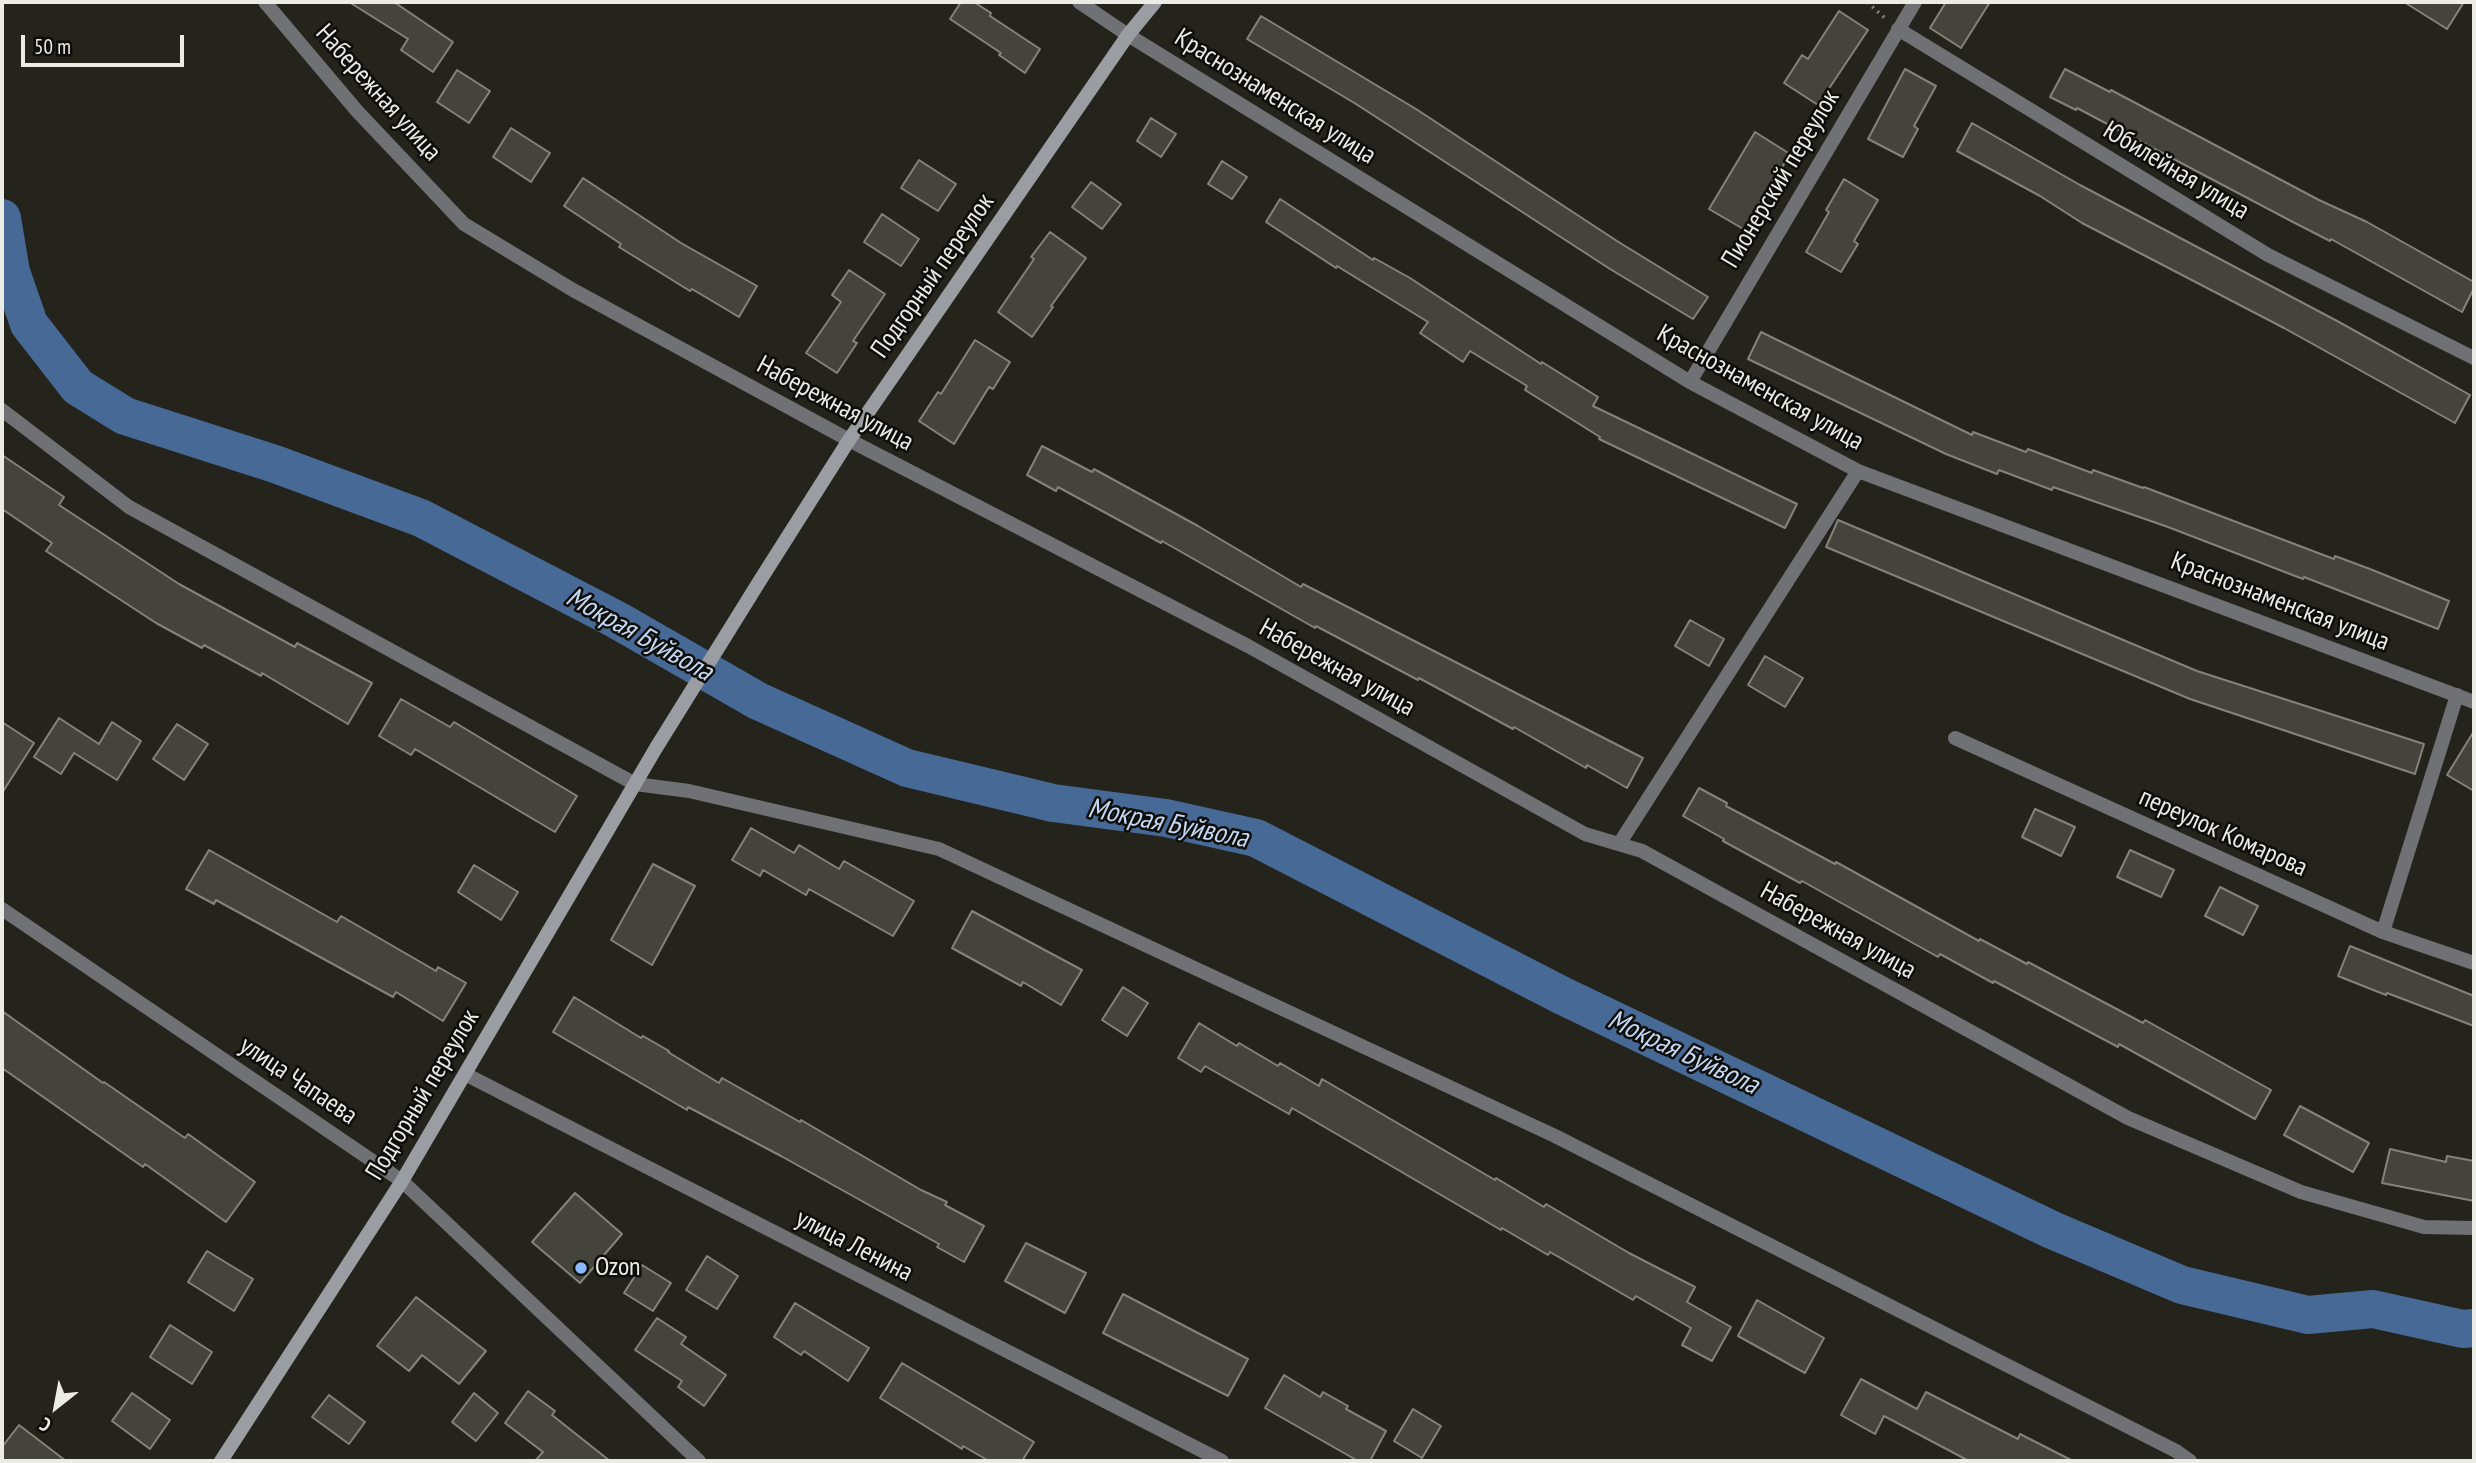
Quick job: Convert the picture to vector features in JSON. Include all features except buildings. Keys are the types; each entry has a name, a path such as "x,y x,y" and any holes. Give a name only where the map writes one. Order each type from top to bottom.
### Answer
{"main road":[{"name":"Подгорный переулок","path":"221,1461 402,1181 656,748 849,440 1128,35 1155,2"}],"street":[{"name":"Набережная улица","path":"265,2 357,111 464,224 573,290 849,440 1248,646 1585,834 1642,851 2127,1118 2301,1192 2424,1227 2474,1228"},
{"name":"Краснознаменская улица","path":"1079,2 1128,35 1690,382 1858,471 2474,702"},
{"name":"Пионерский переулок","path":"1690,382 1915,2"},
{"name":"Юбилейная улица","path":"1898,29 2267,255 2474,358"},
{"path":"2,410 129,508 635,784 689,791 939,849 1555,1136 2176,1451 2190,1461"},
{"path":"1619,844 1858,471"},
{"path":"2383,932 2457,695"},
{"name":"переулок Комарова","path":"1955,738 2383,932 2474,963"},
{"name":"улица Чапаева","path":"2,909 402,1181 699,1461"},
{"name":"улица Ленина","path":"465,1074 1222,1461"}],"path":[{"path":"1867,2 1898,29"}],"waterway":[{"name":"Мокрая Буйвола","path":"2,218 11,272 29,324 78,387 125,416 275,464 421,518 617,620 758,701 907,768 1053,803 1166,818 1256,838 1563,996 2052,1230 2182,1285 2308,1315 2373,1309 2463,1329 2474,1328"}],"place":[{"name":"Ozon","path":"581,1268"}]}
